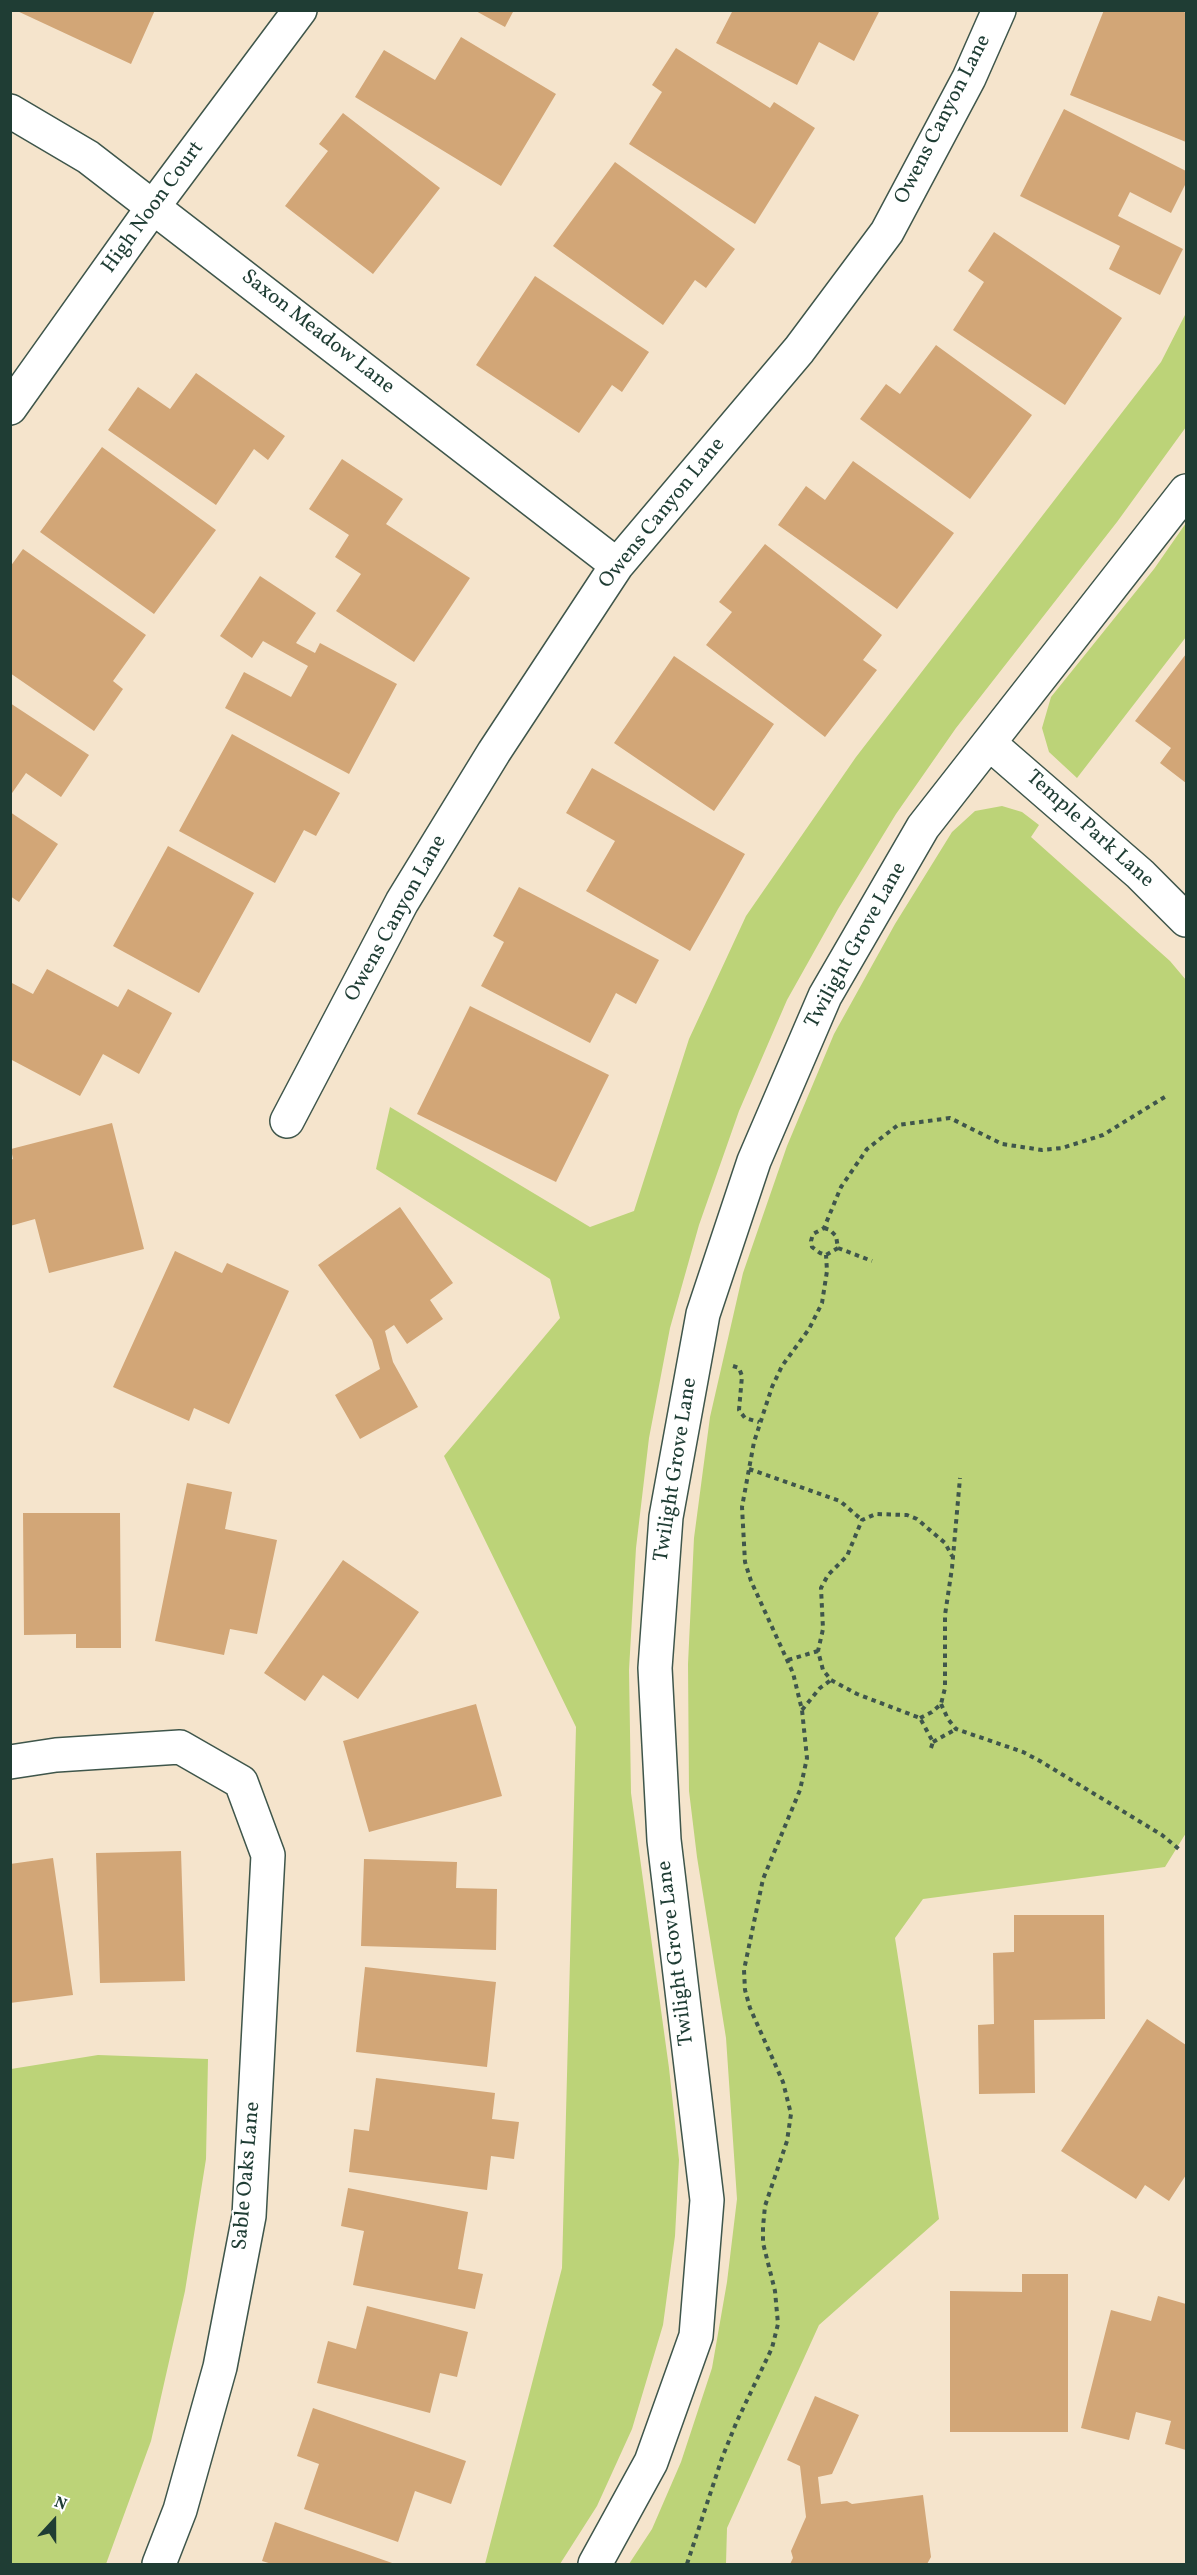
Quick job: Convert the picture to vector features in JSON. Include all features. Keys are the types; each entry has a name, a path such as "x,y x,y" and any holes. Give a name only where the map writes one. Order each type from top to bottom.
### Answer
{"street":[{"name":"High Noon Court","path":"10,408 153,207 300,10"},
{"name":"Owens Canyon Lane","path":"286,1121 402,902 494,752 617,565 799,350 886,232 969,78 999,10"},
{"name":"Saxon Meadow Lane","path":"10,111 88,157 617,565"},
{"name":"Twilight Grove Lane","path":"595,2565 651,2462 696,2336 707,2200 664,1840 655,1668 666,1517 703,1314 754,1161 825,996 923,827 1186,490"},
{"name":"Temple Park Lane","path":"989,743 1140,874 1186,920"},
{"name":"Sable Oaks Lane","path":"10,1762 56,1755 180,1748 241,1782 268,1855 249,2216 220,2367 180,2510 159,2565"}],"path":[{"path":"825,1255 816,1251 811,1241 813,1234 824,1228 841,1187 867,1149 898,1125 950,1118 1002,1144 1042,1150 1062,1148 1103,1135 1168,1095"},
{"path":"824,1228 836,1236 838,1248"},
{"path":"825,1255 838,1248"},
{"path":"838,1248 872,1262"},
{"path":"687,2565 722,2458 772,2348 777,2324 775,2291 763,2243 763,2227 765,2206 787,2140 791,2114 783,2082 750,2008 745,1990 744,1970 763,1879 800,1790 807,1758 802,1710 788,1660 751,1581 745,1562 742,1508 759,1422 782,1366 809,1329 822,1303 826,1289 825,1255"},
{"path":"725,1364 741,1371 738,1403 742,1415 759,1422"},
{"path":"750,1469 840,1501 862,1520"},
{"path":"960,1478 945,1615 946,1667 941,1704 948,1719 956,1729 1023,1752 1040,1761 1162,1835 1180,1850"},
{"path":"933,1742 920,1718 857,1694 831,1680 824,1670 818,1651 823,1629 821,1588 828,1575 847,1556 862,1520 876,1515 906,1515 917,1519 945,1543 952,1556"},
{"path":"788,1660 818,1651"},
{"path":"802,1710 820,1688 831,1680"},
{"path":"920,1718 941,1704"},
{"path":"931,1748 933,1742 956,1729"}],"green space":[{"path":"1186,313 1186,427 1117,522 956,728 896,814 838,909 787,1000 739,1111 699,1225 670,1328 649,1438 636,1548 629,1670 631,1793 669,2068 679,2160 675,2236 663,2325 632,2429 597,2506 560,2564 485,2564 562,2268 576,1727 444,1456 560,1318 550,1279 376,1169 390,1107 590,1227 634,1211 689,1039 746,916 856,757 1161,362"},
{"path":"1186,523 1186,637 1077,778 1049,752 1042,728 1051,697 1154,569"},
{"path":"1002,806 1022,812 1039,825 1031,837 1170,961 1186,980 1186,1833 1165,1867 923,1899 895,1938 939,2219 819,2325 727,2528 726,2564 629,2564 652,2529 681,2462 712,2368 727,2282 737,2199 726,2038 697,1857 689,1791 688,1664 694,1538 710,1417 743,1273 787,1146 834,1034 895,924 952,832 975,811"},
{"path":"98,2055 208,2059 206,2159 185,2291 151,2441 106,2564 11,2564 11,2069"}],"building":[{"path":"15,10 155,10 131,64"},
{"path":"474,10 514,10 505,27"},
{"path":"733,10 880,10 854,61 819,42 797,85 716,43"},
{"path":"1104,10 1180,10 1186,13 1186,142 1070,95"},
{"path":"461,37 556,94 501,186 355,97 384,50 435,80"},
{"path":"676,48 770,108 774,102 815,128 755,224 629,144 662,92 652,85"},
{"path":"1064,109 1186,171 1186,183 1171,213 1130,192 1118,216 1183,249 1160,295 1109,269 1120,246 1020,196"},
{"path":"343,113 440,188 373,274 285,206 328,151 319,144"},
{"path":"615,162 735,249 706,288 695,280 663,325 553,246"},
{"path":"994,232 1122,318 1065,405 953,330 984,282 968,271"},
{"path":"535,276 649,352 622,392 612,385 579,433 476,365"},
{"path":"936,345 1032,415 970,499 860,419 886,384 900,394"},
{"path":"196,373 285,436 268,460 254,449 216,505 108,430 138,387 170,409"},
{"path":"102,447 216,530 154,614 40,532"},
{"path":"342,459 403,499 386,524 470,578 414,662 336,611 361,574 335,557 349,535 309,509"},
{"path":"853,461 954,533 897,609 778,525 806,486 825,500"},
{"path":"765,544 882,635 863,660 877,670 825,737 706,645 732,612 719,602"},
{"path":"23,549 146,635 113,681 123,689 94,731 10,673 10,567"},
{"path":"260,576 316,613 296,643 315,653 320,643 397,684 349,774 225,708 244,672 291,697 308,666 263,641 252,658 220,636"},
{"path":"1186,654 1186,783 1160,763 1171,748 1135,721"},
{"path":"674,656 774,724 714,811 614,743"},
{"path":"10,703 89,755 61,797 26,773 10,796"},
{"path":"232,734 340,793 316,836 304,830 275,883 179,831"},
{"path":"592,768 745,854 690,951 586,891 615,841 566,813"},
{"path":"10,812 58,844 19,902 10,896"},
{"path":"168,846 254,893 199,993 113,946"},
{"path":"519,887 659,960 636,1004 616,993 590,1043 481,986 504,942 493,936"},
{"path":"47,969 118,1007 128,989 172,1013 139,1074 103,1054 80,1096 10,1059 10,982 33,994"},
{"path":"470,1006 609,1075 556,1182 417,1114"},
{"path":"112,1123 144,1249 49,1273 35,1219 10,1226 10,1160 13,1159 11,1149"},
{"path":"400,1207 453,1283 430,1300 443,1319 407,1344 394,1325 385,1331 393,1362 418,1407 360,1439 335,1395 380,1369 372,1340 318,1265"},
{"path":"175,1251 222,1273 227,1263 289,1291 229,1424 194,1408 189,1421 113,1387"},
{"path":"187,1483 232,1492 225,1529 277,1540 257,1634 230,1629 224,1655 155,1641"},
{"path":"23,1513 120,1513 121,1648 76,1648 76,1634 24,1635"},
{"path":"343,1560 419,1612 358,1699 323,1675 305,1701 264,1673"},
{"path":"476,1704 502,1796 369,1832 343,1741"},
{"path":"181,1851 185,1981 100,1983 96,1853"},
{"path":"53,1858 73,1995 10,2003 10,1864"},
{"path":"364,1859 457,1862 456,1888 497,1889 496,1950 361,1946"},
{"path":"1014,1915 1104,1915 1105,2019 1034,2020 1035,2093 979,2094 978,2025 994,2024 993,1953 1014,1952"},
{"path":"365,1967 496,1982 487,2067 356,2052"},
{"path":"1147,2019 1186,2045 1186,2175 1169,2201 1145,2185 1136,2199 1061,2151"},
{"path":"376,2078 495,2093 492,2119 519,2122 514,2159 491,2156 487,2190 349,2172 354,2129 369,2131"},
{"path":"348,2188 468,2212 458,2269 483,2274 475,2309 353,2285 364,2231 341,2226"},
{"path":"1022,2274 1068,2274 1068,2432 950,2432 950,2291 1022,2292"},
{"path":"1158,2296 1186,2304 1186,2450 1165,2444 1171,2421 1136,2412 1129,2440 1081,2428 1111,2310 1151,2321"},
{"path":"367,2306 468,2332 457,2377 440,2373 430,2413 317,2383 328,2341 356,2349"},
{"path":"815,2396 859,2415 832,2474 818,2477 821,2504 847,2501 852,2504 923,2495 931,2557 927,2564 790,2564 793,2558 791,2551 806,2517 800,2466 787,2460"},
{"path":"313,2408 466,2461 451,2504 415,2491 398,2542 304,2509 319,2464 297,2456"},
{"path":"275,2522 395,2564 272,2564 262,2561"}]}
